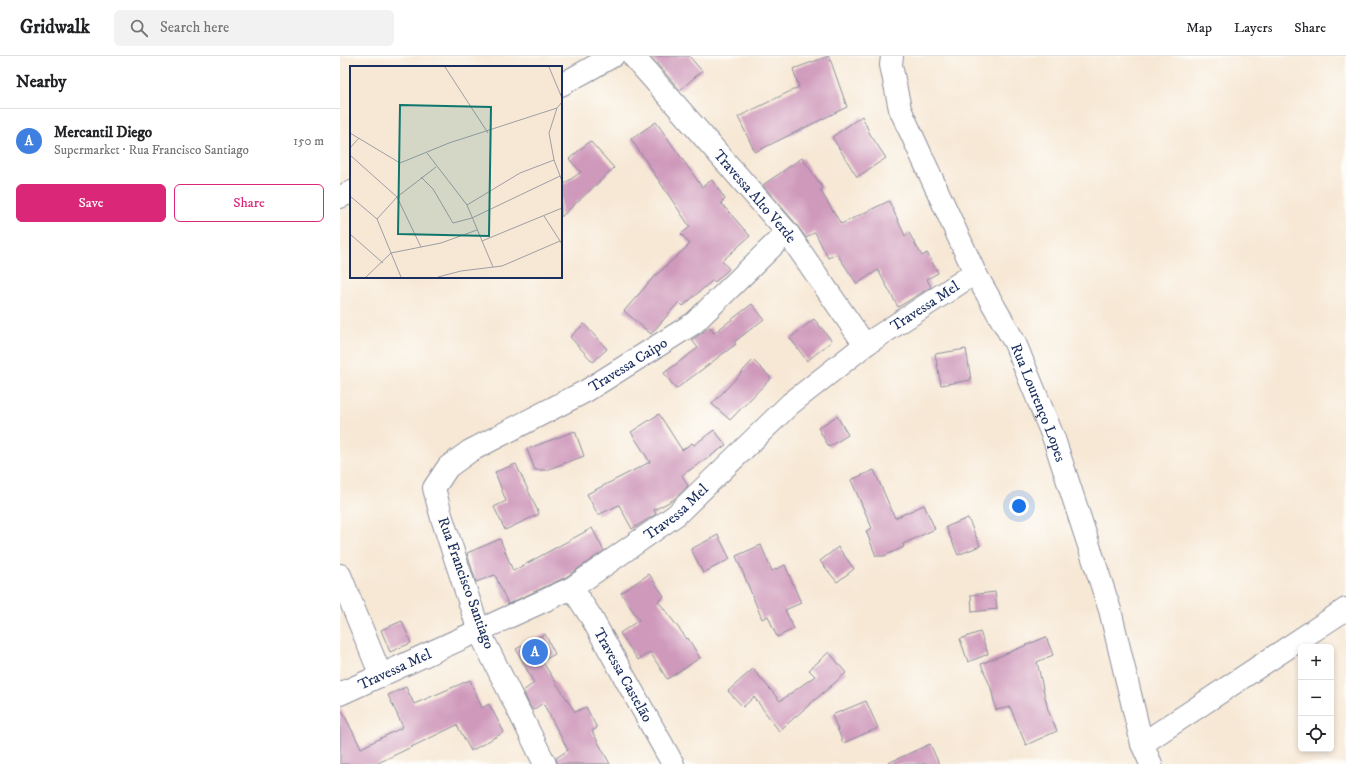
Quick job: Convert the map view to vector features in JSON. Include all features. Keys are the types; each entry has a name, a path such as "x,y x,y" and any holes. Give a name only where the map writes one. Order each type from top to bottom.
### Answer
{"street":[{"path":"562,84 613,56"},
{"name":"Travessa Alto Verde","path":"633,56 787,232 865,345"},
{"name":"Rua Lourenço Lopes","path":"892,56 892,65 900,110 975,273 1015,343 1054,439 1110,610 1142,744 1151,764"},
{"path":"340,197 350,192"},
{"name":"Travessa Caipo","path":"448,467 470,451 586,391 694,323 787,232"},
{"name":"Travessa Mel","path":"340,694 572,588 676,515 790,404 865,345 975,273"},
{"name":"Rua Francisco Santiago","path":"448,467 434,488 441,515 479,630 545,764"},
{"path":"340,575 381,676"},
{"name":"Travessa Castelão","path":"572,588 591,617 673,764"},
{"path":"1142,744 1346,609"}],"building":[{"path":"650,56 689,56 702,71 680,90"},
{"path":"829,56 847,107 755,152 738,117 799,87 793,69"},
{"path":"862,116 870,134 886,158 857,177 832,137"},
{"path":"656,122 702,187 712,180 725,199 721,203 750,236 722,261 729,269 715,282 713,280 683,306 679,302 651,334 624,311 652,279 690,244 681,234 690,227 631,139"},
{"path":"590,141 614,168 562,216 562,185 581,172 569,159"},
{"path":"802,158 823,188 820,190 841,224 889,201 905,236 909,233 922,256 927,253 938,273 927,279 931,287 898,307 878,270 857,284 837,254 828,258 815,232 806,238 763,185"},
{"path":"752,304 764,319 734,342 736,344 676,389 664,373 698,348 692,340 710,327 714,333"},
{"path":"814,319 832,341 807,361 790,338"},
{"path":"584,324 607,349 593,362 570,337"},
{"path":"966,349 971,380 941,385 935,354"},
{"path":"753,360 771,378 730,420 712,404"},
{"path":"659,414 682,450 692,443 694,445 714,430 726,445 682,475 688,486 673,500 654,510 656,514 632,529 619,505 598,515 587,494 650,462 631,432"},
{"path":"837,416 848,435 829,447 818,428"},
{"path":"575,431 584,456 546,470 535,470 527,449"},
{"path":"516,464 539,514 505,530 494,507 506,501 495,472"},
{"path":"874,470 895,518 924,505 935,529 903,544 904,547 884,556 876,556 866,531 872,528 851,480"},
{"path":"968,518 980,546 958,555 946,527"},
{"path":"592,528 604,551 566,577 508,604 495,575 476,582 467,553 500,539 513,571"},
{"path":"718,535 730,559 703,573 691,549"},
{"path":"761,545 772,571 785,565 801,603 785,610 794,629 777,637 768,616 762,619 736,556"},
{"path":"838,547 854,569 837,582 820,561"},
{"path":"649,574 664,596 658,601 687,639 688,638 700,658 667,679 650,652 638,660 620,633 639,620 621,593"},
{"path":"995,592 997,609 972,612 971,595"},
{"path":"402,621 411,643 390,652 381,630"},
{"path":"980,632 988,654 968,662 960,639"},
{"path":"545,634 555,654 542,661 575,712 586,707 597,728 592,731 610,764 557,764 556,758 568,750 543,703 533,710 530,706 523,691 534,683 516,649"},
{"path":"1046,637 1053,655 1037,662 1048,710 1057,731 1026,745 1010,707 996,710 991,688 981,664"},
{"path":"829,652 846,673 779,731 754,697 743,707 728,691 753,669 780,701 815,676 809,670"},
{"path":"470,680 482,708 489,704 504,732 471,751 457,725 376,764 340,764 340,707 361,748 403,727 388,695 406,687 414,704"},
{"path":"866,701 878,728 843,743 832,715"},
{"path":"930,744 939,764 886,764"}],"place":[{"name":"Mercantil Diego","path":"535,652"}]}
